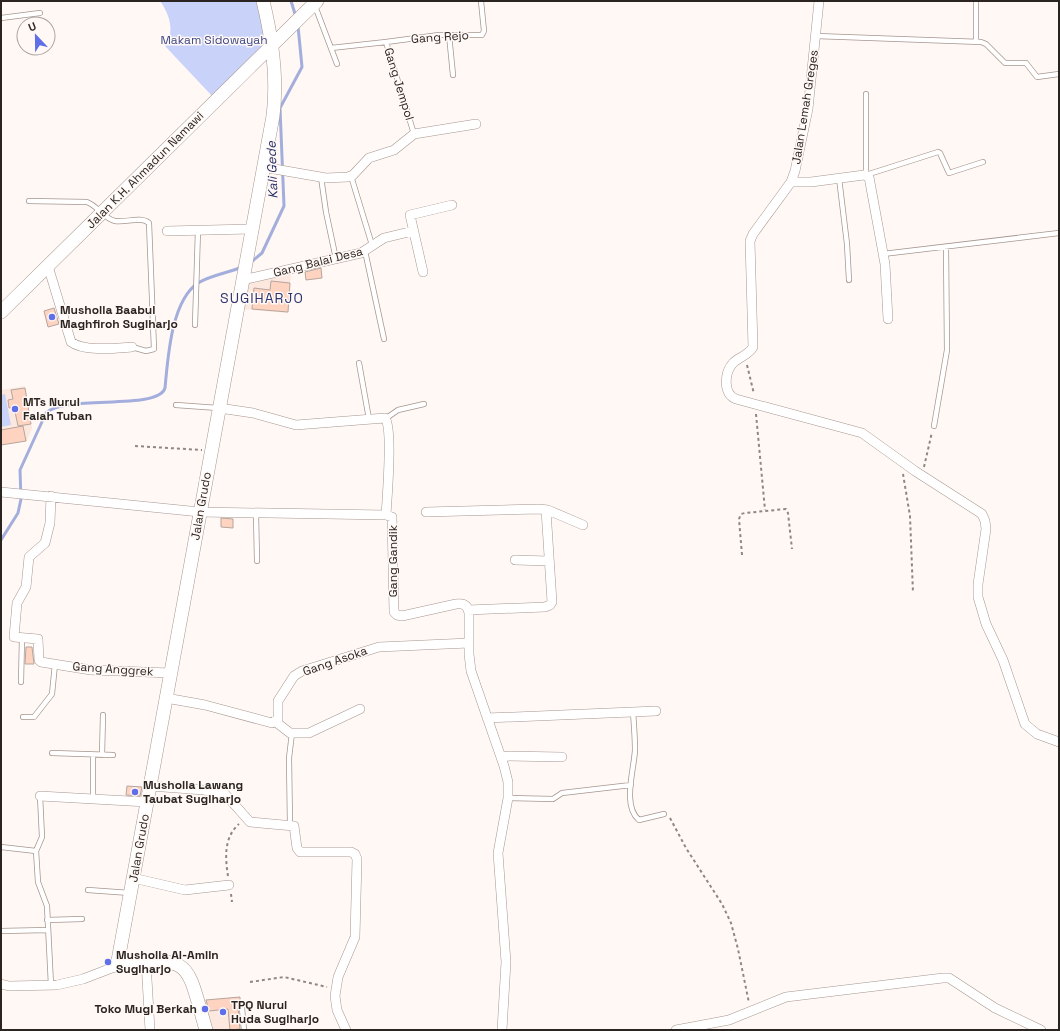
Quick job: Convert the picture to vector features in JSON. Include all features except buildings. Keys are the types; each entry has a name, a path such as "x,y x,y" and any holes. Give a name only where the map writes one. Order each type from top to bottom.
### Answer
{"street":[{"name":"Jalan Grudo","path":"117,966 274,102 272,44 263,1"},
{"name":"Jalan Lemah Greges","path":"819,1 808,109 796,171 791,182 804,182 866,175"},
{"name":"Jalan K.H. Ahmadun Namawi","path":"1,312 314,4"},
{"path":"263,167 321,177 342,178 350,176 368,159 394,150 414,134 476,124"},
{"path":"866,175 870,179 883,254 888,319"},
{"path":"791,182 753,234 750,241 753,348 734,362 729,369 727,392 733,398 862,433 922,476 975,508 984,518 986,529 978,590 986,624 1003,660 1026,724 1037,734 1059,742"},
{"path":"423,272 410,217 411,214 452,204"},
{"path":"167,231 251,229"},
{"name":"Gang Balai Desa","path":"243,276 336,259 369,249 384,238 413,231"},
{"path":"48,266 71,342 78,346 95,348 132,347"},
{"path":"219,408 253,413 296,426 369,419 386,419 388,435 386,515"},
{"name":"Gang Gandik","path":"1,492 200,512 391,516 393,522 393,609 396,614 406,616 460,603 466,606 468,610"},
{"path":"22,638 16,638 14,636 16,603 26,587 29,557 46,543 50,523 51,496"},
{"path":"426,512 514,508 546,510 583,525"},
{"path":"502,1030 506,962 498,853 508,798 508,782 501,756 471,671 468,610 545,607 550,605 546,510"},
{"path":"515,560 549,560"},
{"name":"Gang Anggrek","path":"22,638 38,639 39,661 91,670 170,673"},
{"name":"Gang Asoka","path":"276,722 278,718 278,701 294,676 308,668 379,647 469,643"},
{"path":"166,698 205,705 267,723 276,722 288,732 292,733 313,732 360,709"},
{"path":"487,718 656,712"},
{"path":"501,756 562,757"},
{"path":"150,786 198,789 225,794 252,823 290,824 296,827 299,852 351,852 356,856 355,937 339,974 335,989 336,1007 346,1030"},
{"path":"40,796 147,802"},
{"path":"133,878 185,890 229,885"},
{"path":"146,962 150,1030"},
{"path":"2,988 51,985 83,979 117,966 146,962 172,962 182,966 187,971 206,1030"},
{"path":"676,1030 720,1023 786,997 943,978 949,978 1012,1017 1041,1030"}],"lane":[{"name":"Gang Rejo","path":"386,42 449,35 483,34 484,24 481,1"},
{"path":"976,1 976,41"},
{"path":"314,4 337,64"},
{"path":"1,18 40,13"},
{"path":"449,35 453,75"},
{"path":"816,36 984,42 1005,64 1026,63 1037,77 1059,74"},
{"name":"Gang Jempol","path":"331,48 386,42 414,134"},
{"path":"866,94 866,175 938,152 940,153 950,173 983,162"},
{"path":"350,176 369,249 384,339"},
{"path":"321,177 326,212 336,259"},
{"path":"839,178 847,244 849,280"},
{"path":"29,201 84,202 92,204 115,221 143,221 149,224 154,349 146,351 132,347"},
{"path":"195,325 198,230"},
{"path":"883,254 1059,233"},
{"path":"934,426 948,350 946,247"},
{"path":"359,363 369,419"},
{"path":"386,419 398,410 424,404"},
{"path":"176,405 219,408"},
{"path":"256,513 256,561"},
{"path":"21,682 22,638"},
{"path":"23,717 34,717 51,697 55,664"},
{"path":"633,712 635,749 630,798 638,820 664,814"},
{"path":"102,755 103,715"},
{"path":"290,824 290,758 292,733"},
{"path":"52,753 113,755"},
{"path":"93,755 93,798"},
{"path":"508,798 554,799 562,793 631,786"},
{"path":"40,796 42,836 36,851 38,883 46,902 51,985"},
{"path":"1,847 36,851"},
{"path":"88,890 130,893"},
{"path":"47,920 82,919"},
{"path":"1,931 48,930"},
{"path":"242,1008 244,1030"}],"path":[{"path":"744,356 752,384 755,404 765,510"},
{"path":"922,476 934,426"},
{"path":"135,446 211,450"},
{"path":"901,460 910,516 913,593"},
{"path":"742,555 740,515 743,513 765,510 782,508 787,511 792,549"},
{"path":"664,814 669,816 686,848 728,916 738,949 751,1012"},
{"path":"232,902 225,855 234,828 246,818"},
{"path":"250,982 284,977 335,989"}],"shaded area":[{"path":"291,272 288,313 240,309 244,283"},
{"name":"MTs Nurul Falah Tuban","path":"25,386 32,428 27,441 1,445 1,390"},
{"name":"TPQ Nurul Huda Sugiharjo","path":"240,997 242,1030 209,1030 201,1000"}],"green space":[{"name":"Makam Sidowayah","path":"160,1 258,1 264,37 263,45 213,97 165,46 170,35 170,24 169,18"},
{"path":"5,394 11,425 1,427 1,395"}],"waterway":[{"name":"Kali Gede","path":"291,1 296,17"},
{"name":"Kali Gede","path":"250,263 262,253 284,206 280,108 302,67 298,26"},
{"name":"Kali Gede","path":"1,540 18,513 21,499 20,470 46,413 57,407 72,404 130,401 146,399 159,395 165,388 172,331 176,316 189,291 203,280 242,267"}],"place":[{"name":"Musholla Baabul Maghfiroh Sugiharjo","path":"52,317"},
{"name":"MTs Nurul Falah Tuban","path":"15,409"},
{"name":"Musholla Lawang Taubat Sugiharjo","path":"135,792"},
{"name":"Musholla Al-Amiin Sugiharjo","path":"108,962"},
{"name":"Toko Mugi Berkah","path":"205,1009"},
{"name":"TPQ Nurul Huda Sugiharjo","path":"223,1012"}],"district":[{"name":"SUGIHARJO","path":"262,298"}]}
